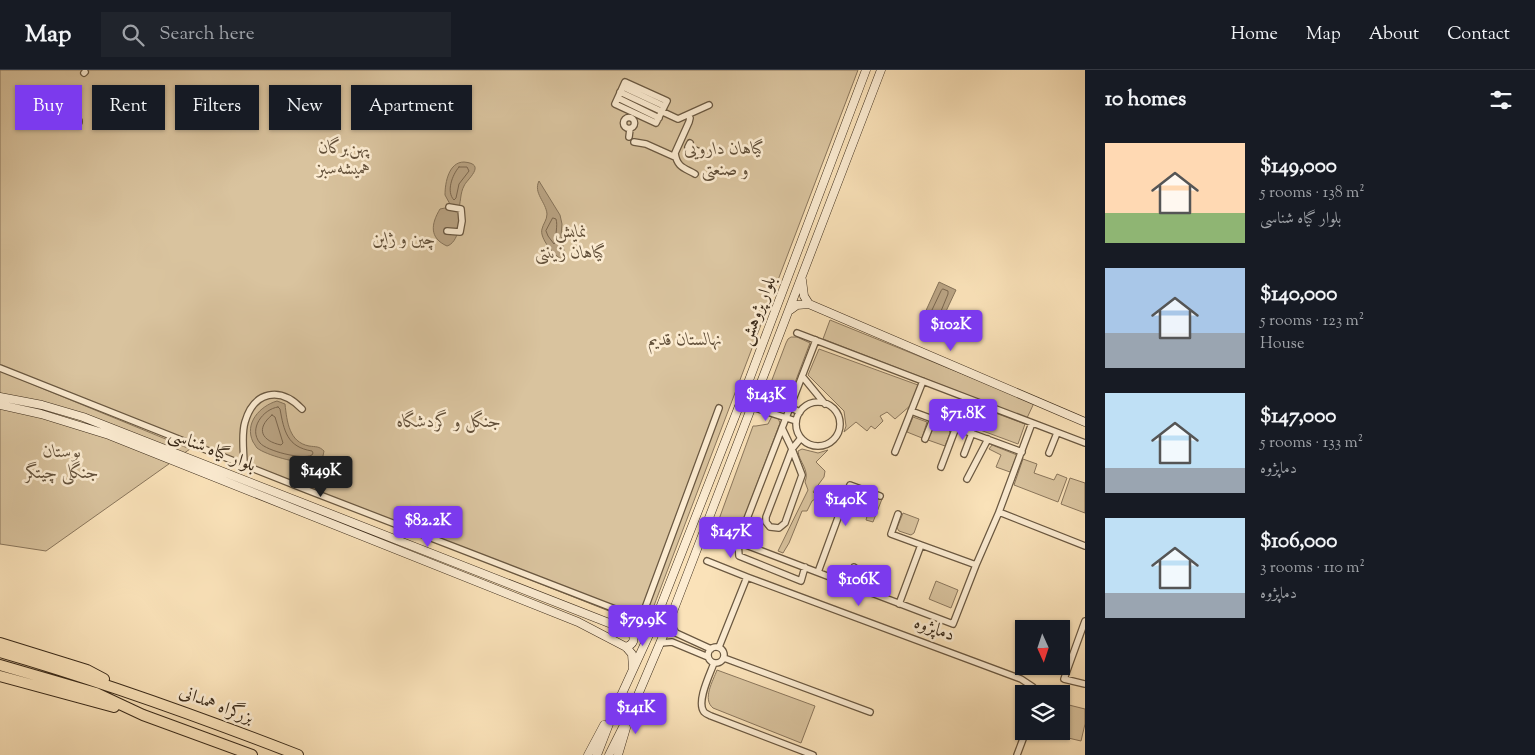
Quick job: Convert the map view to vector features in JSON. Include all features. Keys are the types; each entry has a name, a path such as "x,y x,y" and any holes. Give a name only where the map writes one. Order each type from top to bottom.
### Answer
{"highway":[{"name":"بزرگراه همدانی","path":"0,643 88,670 122,689"},
{"name":"بزرگراه همدانی","path":"0,652 122,689 298,755"},
{"name":"بزرگراه همدانی","path":"0,665 96,693 143,715"},
{"name":"بزرگراه همدانی","path":"0,676 143,715 252,755"}],"street":[{"name":"بلوار پژوهش","path":"596,755 653,626 738,410 866,70"},
{"name":"بلوار پژوهش","path":"609,755 661,643 881,70"},
{"path":"629,97 625,82 615,104 629,97 653,108"},
{"path":"620,93 678,119 709,105"},
{"path":"629,97 653,108"},
{"path":"632,119 637,100"},
{"path":"666,101 656,123 653,108 666,101"},
{"path":"629,137 630,129 626,128 624,123 626,119 632,119 645,104"},
{"path":"688,115 689,122 674,153 682,168 695,174"},
{"path":"634,142 646,144 675,157"},
{"path":"690,143 688,147 692,152 702,153"},
{"path":"449,207 461,210 462,221 460,232 449,231"},
{"path":"802,276 804,296 809,304"},
{"path":"789,310 797,305 809,304 1085,422"},
{"path":"797,333 1085,443"},
{"path":"806,567 801,581 739,556 738,542 816,340"},
{"path":"0,368 641,619 719,408"},
{"path":"802,376 825,404"},
{"path":"895,452 923,381"},
{"path":"760,388 800,412"},
{"path":"244,465 245,422 259,398 267,394 276,395 295,402 302,409"},
{"name":"بلوار گیاه شناسی","path":"0,397 42,405 84,417 632,632"},
{"path":"941,467 968,398"},
{"path":"818,402 825,404 832,407 836,412 840,427 838,434 828,444 813,446 801,438 797,432 796,421 800,412 805,407 818,402"},
{"name":"بلوار گیاه شناسی","path":"0,405 41,414 109,436 578,622 626,647"},
{"path":"752,407 796,421"},
{"path":"911,410 1022,452"},
{"path":"925,439 932,418"},
{"path":"738,542 953,624 999,512 1032,423"},
{"path":"782,428 792,449 802,475 785,523 779,528 770,527 766,522 766,517 792,449 801,438"},
{"path":"1049,453 1057,433"},
{"path":"964,454 972,434"},
{"path":"967,479 988,439"},
{"path":"818,572 850,485 880,496"},
{"path":"843,503 866,510"},
{"path":"999,512 1085,546"},
{"path":"898,514 891,534 976,565"},
{"path":"899,604 921,545"},
{"name":"دماپژوه","path":"708,562 1021,679 1029,685"},
{"path":"848,584 854,567"},
{"path":"720,647 747,577"},
{"path":"669,622 676,633 711,649 720,647"},
{"path":"1085,624 1064,678 1085,684"},
{"path":"632,673 632,654 626,647 630,646 633,642 632,632 642,634 653,626"},
{"path":"661,643 672,642 708,657 714,663 720,663 724,658 724,651 720,647"},
{"path":"708,657 711,649"},
{"path":"724,658 870,712"},
{"path":"714,663 702,696 701,706 704,712 813,755"},
{"path":"618,755 632,709"},
{"path":"588,755 614,711"},
{"path":"1017,755 1023,740"}],"green space":[{"path":"0,70 858,70 647,624 624,617 0,369"},
{"path":"830,320 1034,403 1027,418 823,339"},
{"path":"791,337 797,337 810,343 788,401 785,402 779,399 780,396 770,389 770,385 786,343"},
{"path":"819,349 918,385 911,405 895,419 887,412 880,416 883,421 875,429 871,426 867,431 856,422 844,432 846,426 844,411 808,375"},
{"name":"بوستان جنگلی چیتگر","path":"0,371 190,449 46,551 0,544"},
{"path":"971,404 1025,424 1018,444 964,424"},
{"path":"772,416 778,418 780,423 741,526 737,533 724,534 719,529 718,522 753,426 768,424"},
{"path":"913,417 927,422 922,438 907,432"},
{"path":"936,425 949,430 950,433 945,446 928,440"},
{"path":"992,445 1017,455 1010,472 996,467 1001,455 989,449"},
{"path":"802,449 818,453 828,450 816,462 825,471 824,477 813,492 818,497 812,501 807,511 802,511 783,553 778,551 808,490 805,482 805,470 798,451"},
{"path":"1023,459 1037,464 1034,473 1054,480 1057,474 1067,478 1058,502 1014,485"},
{"path":"1070,478 1085,483 1085,513 1061,504"},
{"path":"852,489 882,499 873,522 866,520 869,509 848,501"},
{"path":"903,513 919,519 914,533 911,535 899,531 897,528"},
{"path":"936,581 958,590 951,608 929,599"},
{"path":"717,670 815,706 801,743 713,708 708,700 708,695"},
{"path":"1070,705 1085,709 1085,724 1081,741 1070,738"}],"water":[{"path":"464,162 471,163 475,169 462,192 458,211 458,231 454,241 447,246 441,243 435,235 433,230 435,220 440,209 449,209 451,206 445,195 451,169 455,165"},
{"path":"539,181 560,215 564,251 562,253 565,256 563,260 552,251 543,237 542,229 547,214 538,190"},
{"path":"939,282 956,290 940,324 923,317"},
{"path":"277,401 285,404 288,424 293,436 302,444 321,448 324,451 323,456 309,462 298,462 275,456 257,448 251,435 252,422 260,411"}],"park label":[{"name":"پهن‌برگان همیشه‌سبز","path":"344,159"},
{"name":"گیاهان دارویی و صنعتی","path":"725,160"},
{"name":"چین و ژاپن","path":"404,240"},
{"name":"نمایش گیاهان زینتی","path":"571,243"},
{"name":"نهالستان قدیم","path":"685,341"},
{"name":"جنگل و گردشگاه","path":"449,423"}]}
